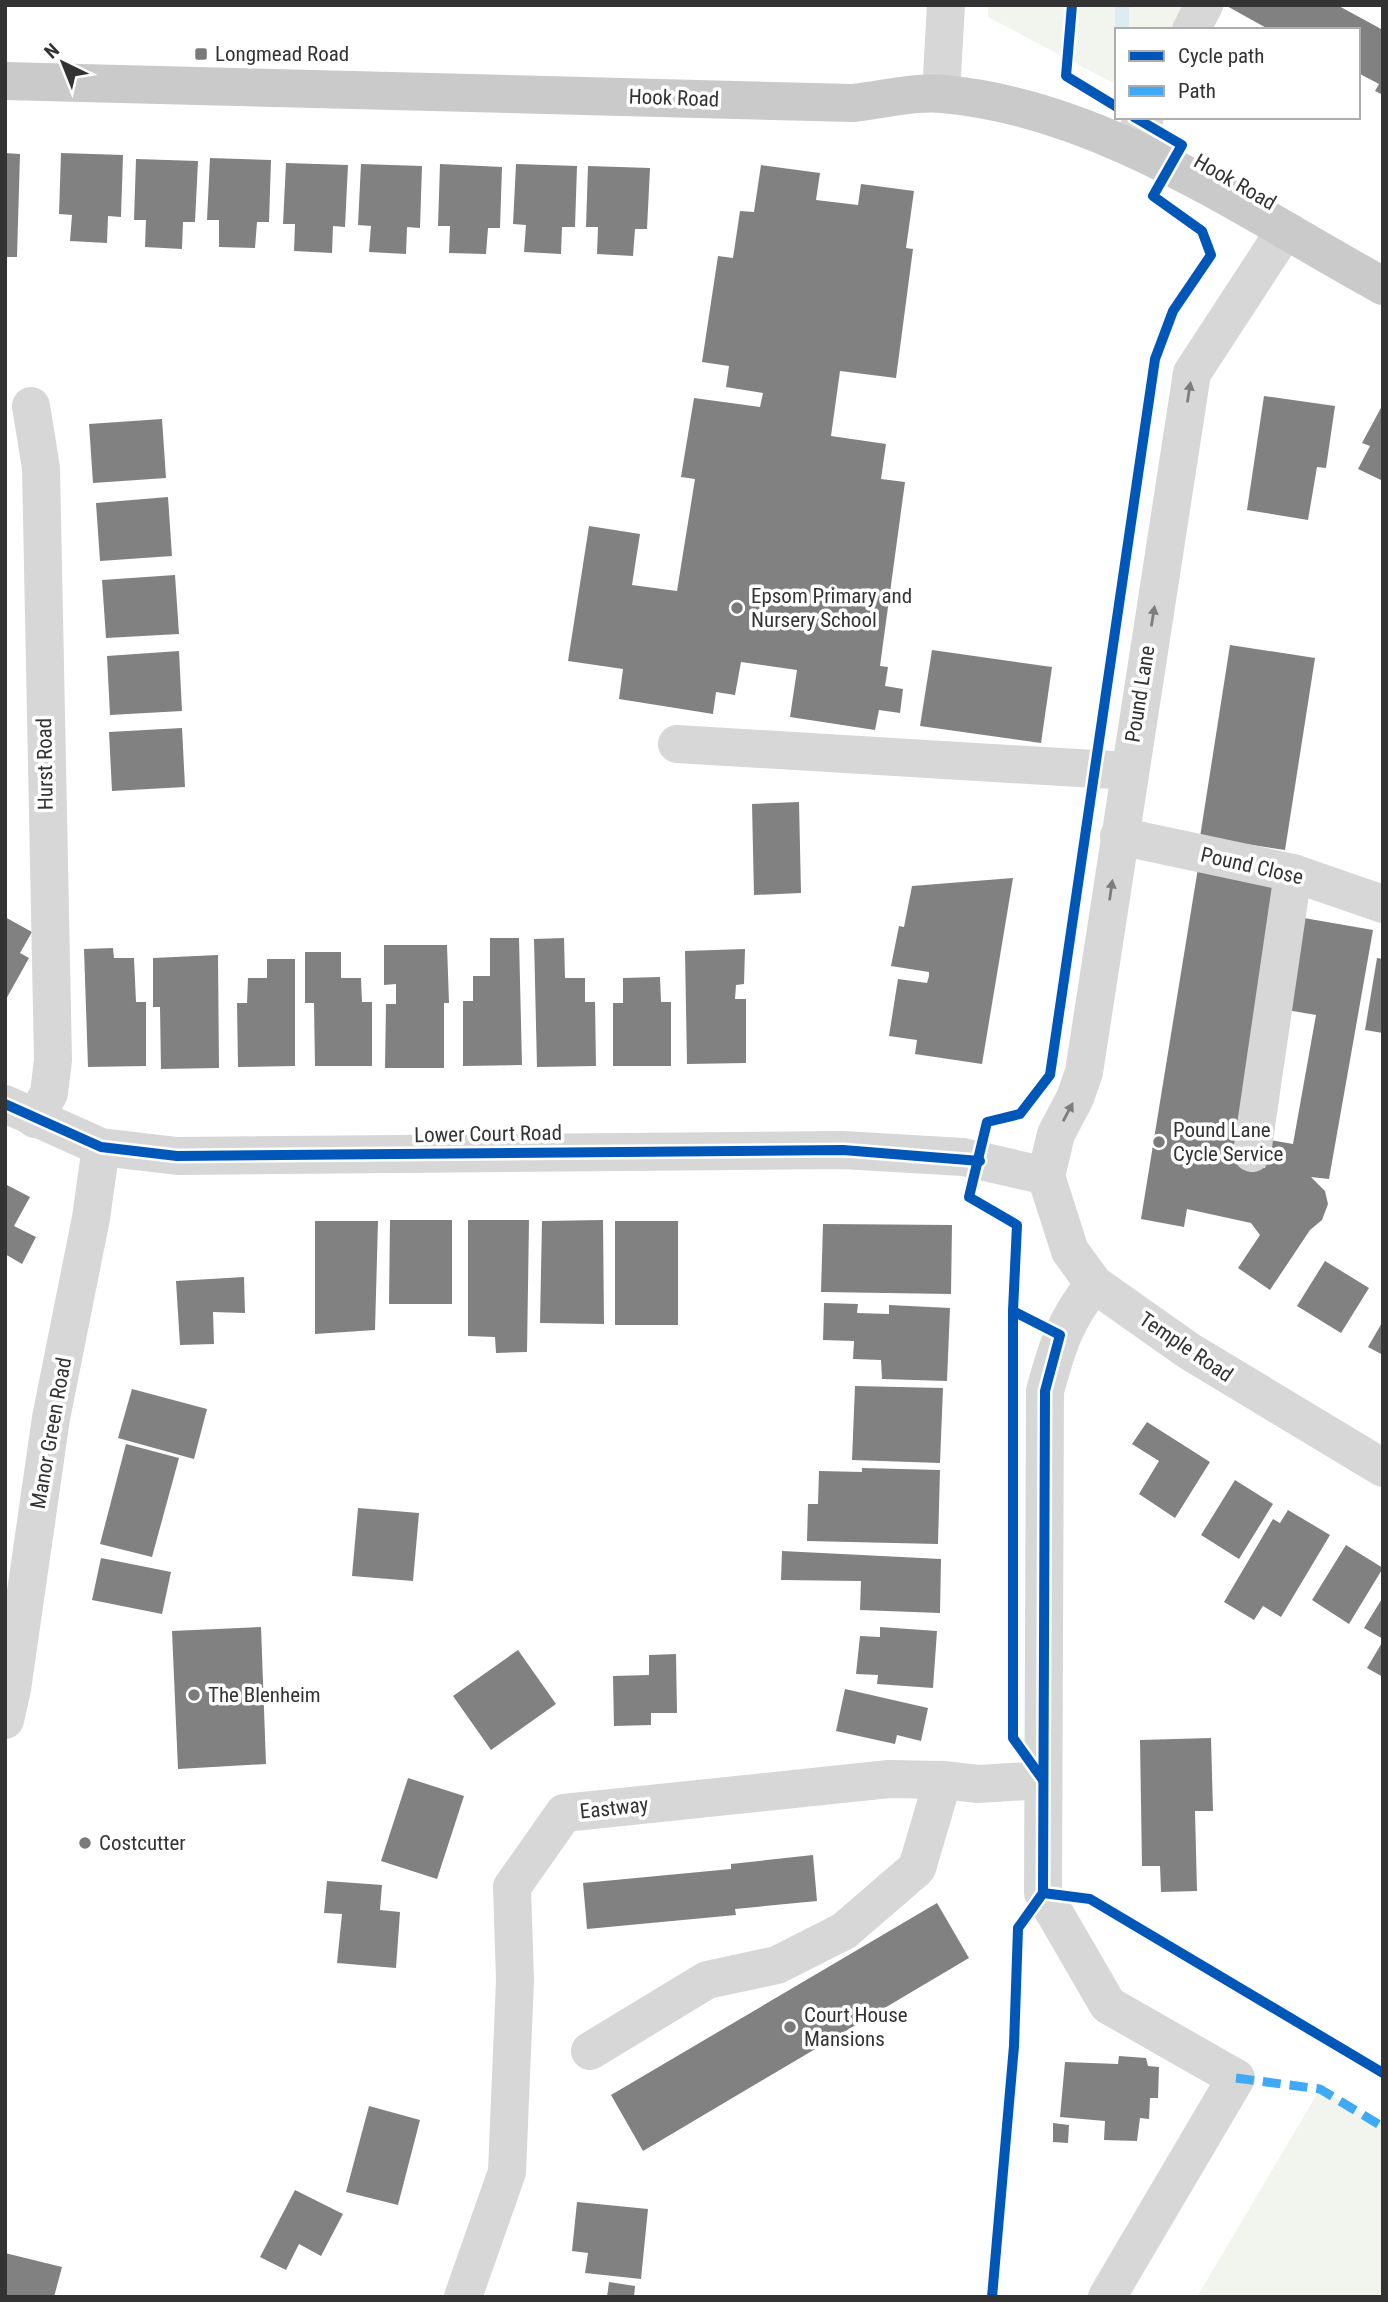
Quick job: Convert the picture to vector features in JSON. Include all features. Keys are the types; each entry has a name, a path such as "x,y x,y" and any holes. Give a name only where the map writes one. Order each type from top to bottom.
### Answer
{"main road":[{"name":"Hook Road","path":"5,81 840,102 941,93 1073,122 1137,132 1284,232 1383,286"}],"street":[{"path":"941,93 946,5"},
{"path":"1192,28 1204,5"},
{"name":"Pound Lane","path":"1046,1176 1056,1134 1075,1098 1084,1072 1128,771 1192,373 1284,232"},
{"name":"Hurst Road","path":"20,1112 49,1093 53,1060 41,468 31,406"},
{"path":"677,744 1128,771"},
{"name":"Pound Close","path":"1119,836 1293,873 1383,904"},
{"path":"1251,1153 1293,873"},
{"name":"Lower Court Road","path":"20,1112 101,1147 177,1156 843,1150 963,1157 1046,1176"},
{"name":"Manor Green Road","path":"8,1699 51,1418 72,1317 101,1147"},
{"name":"Temple Road","path":"1046,1176 1070,1251 1094,1284 1236,1381 1383,1468"},
{"path":"1094,1284 1073,1310 1060,1335 1045,1391 1043,1893 1108,2005 1236,2078 1107,2297"},
{"name":"Eastway","path":"463,2296 507,2172 515,1980 512,1886 564,1813 889,1779 978,1784 1043,1780"},
{"path":"590,2051 707,1980 777,1965 844,1931 917,1868 943,1780"}],"shaded area":[{"path":"988,5 1225,5 1212,28 1115,28 1115,84 988,17"},
{"path":"1320,2089 1383,2125 1383,2297 1197,2297"}],"building":[{"path":"1225,5 1337,5 1383,30 1383,95 1375,91 1379,84 1360,74 1360,28 1266,28"},
{"path":"5,153 20,154 17,257 5,257"},
{"path":"61,153 123,155 121,217 108,216 107,243 70,241 72,215 59,214"},
{"path":"210,158 271,160 269,222 257,222 255,248 219,247 219,220 207,220"},
{"path":"136,159 198,161 195,222 183,222 182,249 145,247 146,220 134,220"},
{"path":"286,163 348,165 345,227 333,226 332,253 294,251 295,224 283,224"},
{"path":"361,164 422,166 420,228 407,227 406,254 369,252 371,226 358,225"},
{"path":"440,164 502,167 500,228 488,228 486,254 449,253 450,226 438,226"},
{"path":"516,164 577,166 575,227 562,227 561,254 524,252 526,225 513,224"},
{"path":"761,165 820,173 816,200 858,205 861,184 914,191 906,248 913,249 896,378 840,371 831,436 886,444 881,479 905,482 880,666 888,667 885,686 903,689 900,713 879,710 875,730 790,717 797,670 741,662 735,695 716,692 713,714 619,699 623,669 568,661 589,526 640,534 632,585 677,591 695,479 681,477 694,398 760,407 763,393 726,387 729,366 702,362 718,256 733,258 740,211 754,212"},
{"path":"588,166 650,168 647,229 635,229 633,256 597,254 598,227 586,227"},
{"path":"1264,396 1335,406 1326,468 1317,467 1308,520 1247,510"},
{"path":"1383,404 1383,481 1358,469 1370,446 1362,443"},
{"path":"162,419 166,478 93,483 89,424"},
{"path":"168,497 172,556 100,561 96,503"},
{"path":"175,575 179,634 106,638 102,580"},
{"path":"1230,645 1315,658 1285,850 1200,837"},
{"path":"932,650 1052,667 1041,743 920,726"},
{"path":"179,651 182,711 110,715 107,656"},
{"path":"182,728 185,787 112,791 109,732"},
{"path":"799,802 801,893 754,895 752,804"},
{"path":"1198,868 1283,881 1239,1164 1265,1168 1270,1140 1293,1144 1316,1015 1281,1009 1304,918 1373,930 1329,1179 1311,1177 1325,1191 1328,1204 1322,1220 1310,1230 1270,1290 1238,1268 1260,1235 1251,1223 1187,1209 1184,1227 1141,1219"},
{"path":"1013,878 982,1064 915,1054 917,1040 889,1036 898,979 927,983 929,976 929,972 891,966 899,926 904,927 912,886"},
{"path":"5,917 32,932 20,953 29,958 5,1001"},
{"path":"490,938 519,938 522,1065 463,1066 463,1001 473,1001 473,976 490,976"},
{"path":"564,938 565,978 585,978 585,1002 595,1002 596,1066 537,1067 534,939"},
{"path":"384,945 447,945 449,1003 444,1003 444,1068 385,1068 386,1004 396,1004 396,984 384,985"},
{"path":"113,948 114,958 134,958 136,1002 146,1002 146,1066 88,1067 84,949"},
{"path":"745,949 744,984 736,985 735,999 746,999 746,1063 687,1064 685,951"},
{"path":"305,952 341,952 341,978 361,978 362,1002 372,1002 372,1066 315,1066 314,1003 305,1003"},
{"path":"218,955 219,1068 161,1069 160,1007 153,1007 153,958"},
{"path":"1377,958 1383,959 1383,1033 1365,1030"},
{"path":"267,959 295,959 295,1066 238,1067 237,1003 247,1003 248,978 267,978"},
{"path":"660,977 661,1002 671,1002 671,1066 613,1066 613,1003 623,1003 623,978"},
{"path":"5,1184 30,1197 14,1226 36,1237 22,1264 5,1254"},
{"path":"390,1220 452,1220 452,1304 389,1304"},
{"path":"468,1220 529,1220 527,1352 496,1353 495,1337 468,1336"},
{"path":"603,1220 604,1324 540,1323 542,1221"},
{"path":"315,1221 378,1221 375,1330 315,1334"},
{"path":"615,1221 678,1221 678,1325 615,1325"},
{"path":"823,1224 952,1225 951,1294 821,1292"},
{"path":"1325,1261 1369,1288 1341,1333 1297,1306"},
{"path":"244,1277 245,1313 213,1312 214,1344 180,1345 176,1281"},
{"path":"824,1303 858,1304 857,1313 889,1314 889,1305 950,1308 947,1381 882,1379 881,1360 853,1359 854,1341 823,1340"},
{"path":"1383,1321 1383,1355 1368,1347"},
{"path":"855,1386 943,1388 940,1463 852,1460"},
{"path":"132,1389 207,1409 194,1459 118,1438"},
{"path":"1147,1422 1210,1462 1175,1518 1139,1494 1159,1461 1132,1444"},
{"path":"126,1444 179,1458 152,1557 100,1544"},
{"path":"862,1468 940,1470 938,1544 807,1541 808,1504 818,1504 819,1471 862,1472"},
{"path":"1235,1480 1273,1504 1239,1559 1201,1535"},
{"path":"358,1508 419,1513 413,1581 352,1576"},
{"path":"1288,1510 1330,1535 1281,1617 1263,1606 1254,1620 1224,1602 1273,1519 1280,1523"},
{"path":"1346,1545 1383,1568 1349,1624 1312,1600"},
{"path":"782,1551 941,1559 940,1613 860,1610 861,1581 781,1580"},
{"path":"101,1558 171,1572 162,1614 92,1600"},
{"path":"1383,1597 1383,1639 1364,1628"},
{"path":"261,1627 266,1764 178,1769 172,1631"},
{"path":"880,1627 937,1631 933,1688 877,1684 878,1675 856,1674 860,1636 880,1637"},
{"path":"1383,1641 1383,1677 1367,1668"},
{"path":"518,1650 556,1704 491,1750 453,1696"},
{"path":"676,1654 677,1713 651,1713 651,1725 614,1726 613,1676 649,1675 649,1655"},
{"path":"845,1689 928,1708 921,1741 897,1735 895,1744 836,1731"},
{"path":"1211,1738 1213,1811 1195,1811 1197,1891 1161,1892 1160,1866 1142,1866 1140,1740"},
{"path":"408,1778 464,1796 437,1879 381,1861"},
{"path":"813,1855 817,1901 735,1909 736,1915 587,1929 583,1883 731,1869 731,1864"},
{"path":"327,1881 382,1885 380,1910 400,1912 396,1968 337,1963 342,1914 324,1913"},
{"name":"Court House Mansions","path":"937,1903 969,1958 643,2151 611,2095"},
{"path":"1119,2056 1146,2058 1148,2066 1159,2067 1158,2098 1150,2098 1149,2119 1140,2118 1137,2141 1104,2140 1105,2121 1060,2117 1065,2062 1118,2064"},
{"path":"369,2106 420,2120 398,2205 346,2192"},
{"path":"1053,2123 1069,2125 1068,2143 1053,2142"},
{"path":"295,2190 343,2214 321,2256 299,2244 286,2270 260,2257"},
{"path":"577,2202 648,2209 641,2279 585,2273 588,2253 572,2251"},
{"path":"5,2253 62,2267 54,2297 5,2297"},
{"path":"609,2282 635,2286 634,2297 607,2297"}],"waterway":[{"path":"1122,5 1122,28"}],"marked path":[{"path":"1236,2078 1320,2089 1383,2127"}],"cycle path":[{"path":"1072,5 1066,76 1115,106"},
{"path":"1043,1780 1013,1738 1013,1311 1017,1225 969,1197 987,1122 1020,1114 1050,1075 1155,359 1173,311 1211,255 1202,231 1153,196 1182,145 1137,119"},
{"path":"5,1104 101,1147 177,1156 843,1150 980,1161"},
{"path":"1013,1311 1060,1335 1045,1391 1043,1893"},
{"path":"1043,1893 1090,1899 1383,2073"},
{"path":"992,2297 1014,2046 1018,1928 1043,1893"}],"place":[{"name":"Longmead Road","path":"201,54"},
{"name":"Epsom Primary and Nursery School","path":"737,608"},
{"name":"Pound Lane Cycle Service","path":"1159,1142"},
{"name":"The Blenheim","path":"194,1695"},
{"name":"Costcutter","path":"85,1843"},
{"name":"Court House Mansions","path":"790,2027"}]}
